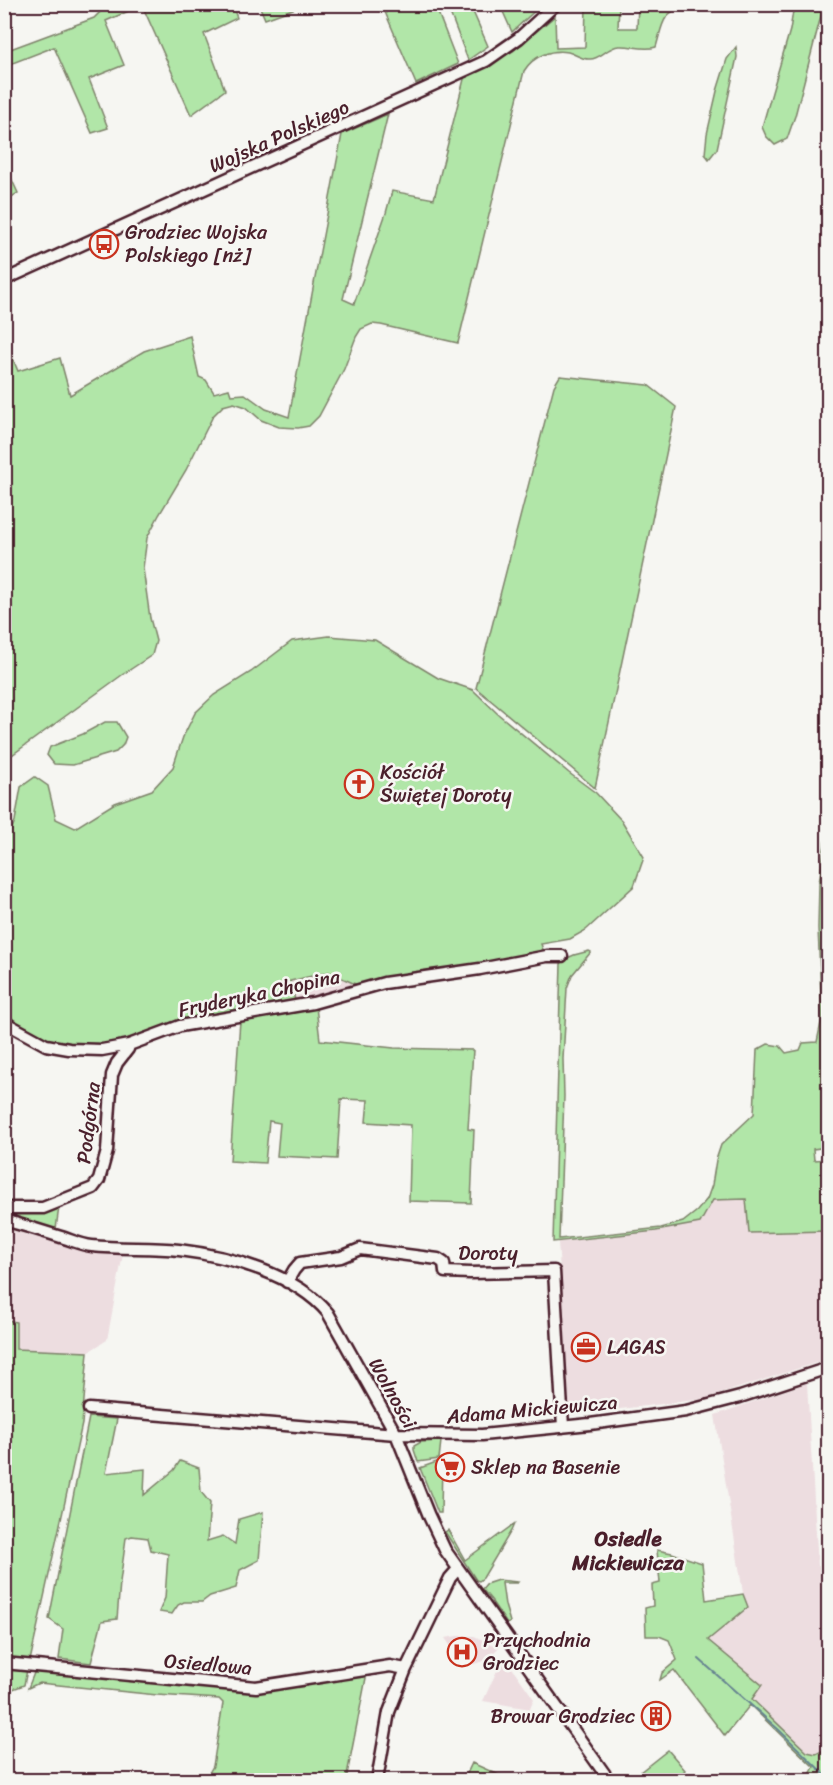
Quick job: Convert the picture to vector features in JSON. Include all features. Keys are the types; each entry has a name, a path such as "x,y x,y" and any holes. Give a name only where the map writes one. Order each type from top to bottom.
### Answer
{"street":[{"name":"Wojska Polskiego","path":"4,280 486,61 519,38 556,4"},
{"name":"Fryderyka Chopina","path":"4,1022 46,1045 69,1049 102,1050 129,1045 180,1026 313,1003 384,982 480,969 547,956 562,956"},
{"name":"Podgórna","path":"4,1208 43,1208 93,1188 101,1173 107,1151 112,1074 117,1063 129,1049 129,1045"},
{"name":"Wolności","path":"4,1220 90,1246 199,1253 257,1269 287,1281 311,1295 328,1313 396,1434 445,1550 609,1780"},
{"name":"Doroty","path":"287,1281 300,1263 341,1257 360,1249 438,1259 444,1263 445,1272 554,1270 563,1427"},
{"name":"Adama Mickiewicza","path":"89,1409 396,1434 482,1435 686,1411 740,1397 828,1368"},
{"path":"376,1780 389,1712 406,1669 450,1578 458,1569"},
{"name":"Osiedlowa","path":"4,1663 256,1687 390,1666 406,1669"}],"shaded area":[{"path":"329,972 355,984 295,1000 290,981"},
{"path":"746,1199 749,1233 828,1231 828,1359 704,1399 570,1415 558,1242 656,1231 700,1223 713,1200"},
{"path":"4,1228 91,1253 123,1254 107,1340 88,1352 16,1349 16,1322 5,1319"},
{"path":"807,1383 818,1566 828,1567 828,1702 824,1751 816,1754 807,1752 752,1698 761,1684 708,1639 748,1607 743,1593 715,1415"},
{"path":"828,1453 828,1565 823,1454"},
{"path":"474,1636 499,1647 487,1660 474,1664 462,1663 445,1638"},
{"path":"508,1662 534,1699 530,1709 483,1701 500,1664"}],"green space":[{"path":"102,5 142,5 106,21 124,65 89,79 108,128 92,133 54,47 5,66 5,51 94,18 100,12"},
{"path":"142,5 232,5 237,18 204,34 225,90 191,115"},
{"path":"259,5 304,5 265,19"},
{"path":"382,5 435,5 458,64 416,84"},
{"path":"447,5 470,5 488,46 468,60"},
{"path":"500,5 541,5 512,32"},
{"path":"586,5 619,5 618,28 637,28 638,5 685,5 667,16 656,47 619,46 590,59 562,51 549,53 532,61 524,71 458,343 381,325 372,324 361,329 344,369 319,416 309,426 279,427 261,420 246,407 234,403 223,406 213,416 186,470 147,538 143,568 150,618 156,641 152,655 5,760 4,338 18,371 60,358 70,395 144,351 190,336 199,377 206,380 214,393 229,389 231,395 245,394 266,409 289,417 342,134 388,114 343,299 354,304 392,191 434,199 465,75 513,51 555,16 556,48 585,47"},
{"path":"794,5 819,5 822,12 787,139 775,145 766,136 762,127 790,30"},
{"path":"736,47 737,57 717,149 709,159 705,154 707,134 717,91 727,59"},
{"path":"4,163 18,193 5,201 4,201"},
{"path":"560,376 648,385 676,407 595,788 476,688 554,386"},
{"path":"329,636 375,640 438,678 473,690 498,714 596,793 622,821 644,857 634,886 586,930 570,939 541,944 545,955 355,984 329,972 290,981 295,1000 193,1019 117,1045 64,1047 25,1031 5,1011 4,847 15,821 21,787 35,777 48,786 56,819 75,828 115,803 152,790 173,767 183,737 195,713 214,695 251,672 292,641"},
{"path":"105,722 117,722 126,737 123,745 116,752 73,765 54,764 47,755 50,747 83,734"},
{"path":"828,825 828,1147 813,1149 814,1160 828,1159 828,1231 749,1233 746,1199 713,1200 700,1223 656,1231 553,1242 561,964 563,960 591,952 572,975 567,988 559,1239 661,1228 683,1222 707,1199 721,1145 754,1114 757,1050 768,1044 780,1046 786,1053 800,1050 803,1043 817,1042 822,1018 818,928 819,883"},
{"path":"316,1007 320,1040 394,1048 473,1050 468,1129 474,1130 471,1203 409,1201 411,1125 366,1122 368,1100 341,1099 337,1159 277,1156 280,1123 269,1121 265,1163 230,1161 240,1021"},
{"path":"59,1207 56,1229 5,1214 5,1211"},
{"path":"4,1319 16,1322 16,1349 88,1352 82,1424 30,1661 5,1659"},
{"path":"89,1417 117,1419 106,1473 145,1469 144,1495 174,1470 180,1461 199,1468 201,1492 210,1503 207,1541 223,1536 235,1544 239,1519 263,1512 259,1560 240,1570 236,1588 210,1596 202,1602 184,1602 178,1605 172,1614 159,1612 165,1598 168,1554 151,1550 148,1538 132,1536 126,1538 117,1619 102,1621 91,1663 59,1659 63,1629 49,1619"},
{"path":"441,1441 439,1459 418,1462 414,1446 421,1442"},
{"path":"442,1460 441,1513 438,1513 420,1468"},
{"path":"514,1524 483,1578 479,1581 476,1580 445,1532 448,1530 465,1560"},
{"path":"657,1550 702,1563 706,1600 743,1594 748,1607 708,1640 762,1685 752,1699 807,1752 816,1754 824,1750 828,1702 828,1780 807,1780 814,1767 750,1705 725,1736 674,1670 660,1680 662,1673 677,1660 669,1640 659,1636 646,1636 645,1608 653,1606 652,1585 660,1583"},
{"path":"498,1580 518,1582 502,1583 510,1622 507,1624 482,1589 486,1584"},
{"path":"4,1668 27,1670 24,1685 5,1692"},
{"path":"36,1668 256,1690 367,1673 346,1780 205,1780 213,1766 223,1703 219,1699 39,1683 28,1688"},
{"path":"668,1750 685,1770 677,1780 630,1780"},
{"path":"472,1763 510,1780 464,1780"}],"waterway":[{"path":"699,1659 779,1730 828,1778"}],"place":[{"name":"Grodziec Wojska Polskiego [nż]","path":"104,244"},
{"name":"Kościół Świętej Doroty","path":"359,784"},
{"name":"LAGAS","path":"586,1347"},
{"name":"Sklep na Basenie","path":"450,1467"},
{"name":"Przychodnia Grodziec","path":"462,1652"},
{"name":"Browar Grodziec","path":"656,1716"}],"district":[{"name":"Osiedle Mickiewicza","path":"628,1551"}]}
